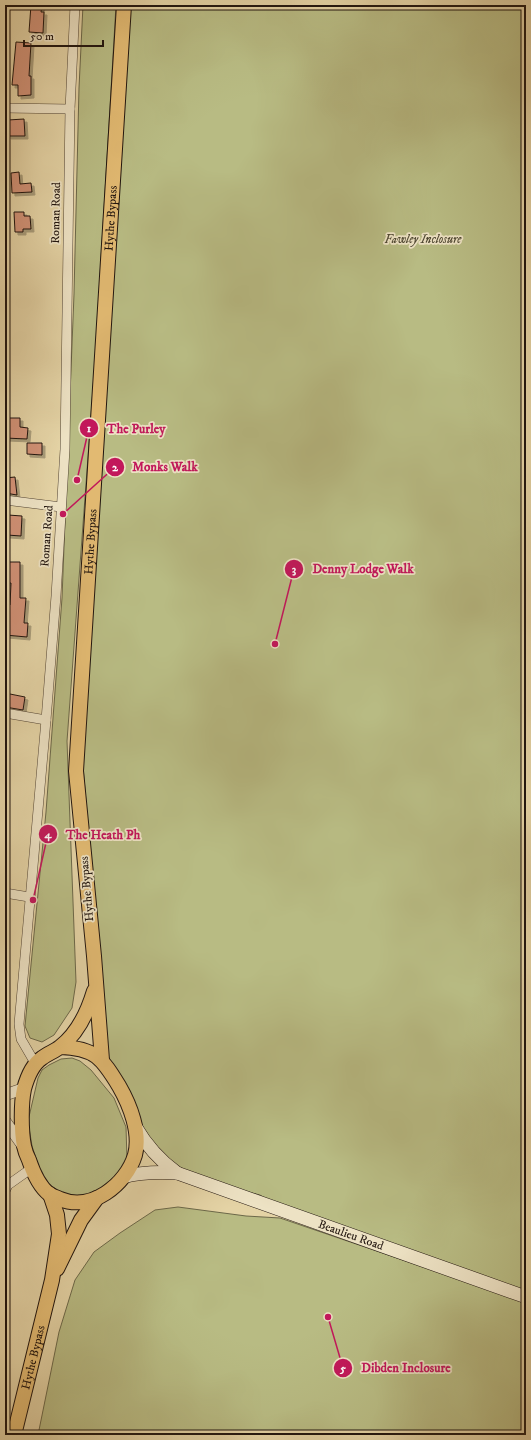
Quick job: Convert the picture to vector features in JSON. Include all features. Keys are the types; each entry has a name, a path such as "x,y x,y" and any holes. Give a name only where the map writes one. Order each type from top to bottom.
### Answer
{"main road":[{"name":"Hythe Bypass","path":"102,1060 76,771 124,5"},
{"name":"Hythe Bypass","path":"60,1047 73,1033 82,1020 89,1007 96,982"},
{"path":"60,1047 77,1047 90,1052 102,1060 121,1090 135,1126 135,1154 131,1166 116,1186 98,1198 80,1202 71,1202 50,1194 42,1186 32,1168 24,1146 22,1114 25,1088 35,1063 60,1047"},
{"name":"Beaulieu Road","path":"135,1126 156,1156 176,1173"},
{"name":"Beaulieu Road","path":"123,1177 135,1174 157,1172 176,1173 526,1297"},
{"name":"Hythe Bypass","path":"14,1435 52,1280 59,1234 57,1215 50,1194"},
{"name":"Hythe Bypass","path":"52,1280 81,1220 98,1198"}],"street":[{"name":"Roman Road","path":"35,1063 21,1039 19,1024 29,897 46,720 65,448 70,109 74,5"},
{"path":"5,108 70,109"},
{"path":"5,500 61,507"},
{"path":"5,713 46,720"},
{"path":"5,893 29,897"},
{"path":"5,1095 25,1088"},
{"path":"5,1121 24,1146"},
{"path":"5,1191 8,1185 32,1168"}],"green space":[{"path":"83,5 116,5 95,362 67,741 76,982 72,1008 54,1035 42,1042 30,1038 25,1026 46,812 62,598 74,294 79,88"},
{"name":"Fawley Inclosure","path":"129,5 526,5 526,1292 269,1201 260,1195 244,1191 172,1165 154,1148 142,1127 108,1056 82,755"},
{"path":"72,1058 80,1061 91,1070 114,1098 126,1127 127,1160 123,1170 99,1189 89,1194 78,1196 65,1194 53,1188 46,1181 40,1171 32,1146 28,1121 38,1078 42,1070 61,1059"},
{"path":"178,1207 246,1216 280,1218 526,1302 526,1435 38,1435 59,1332 75,1280 94,1252 120,1233 155,1210"}],"building":[{"path":"31,5 42,5 41,12 44,12 43,33 29,32"},
{"path":"16,42 31,43 29,76 31,76 31,95 18,96 18,85 12,85"},
{"path":"24,119 25,136 8,136 8,120"},
{"path":"19,172 20,184 31,183 32,192 12,193 11,173"},
{"path":"14,212 24,212 24,216 30,216 31,229 23,229 23,232 15,232"},
{"path":"5,418 20,418 20,427 28,428 27,439 5,438"},
{"path":"27,443 42,443 42,455 27,454"},
{"path":"15,477 17,495 5,493 5,478"},
{"path":"8,515 22,516 21,536 7,535"},
{"path":"5,562 20,562 20,598 26,598 24,623 28,623 27,637 5,635 5,604 10,605 11,583 5,583"},
{"path":"5,693 25,697 23,710 5,707"}],"place":[{"name":"The Purley","path":"77,480"},
{"name":"Monks Walk","path":"63,514"},
{"name":"Denny Lodge Walk","path":"275,644"},
{"name":"The Heath Ph","path":"33,900"},
{"name":"Dibden Inclosure","path":"328,1317"}]}
